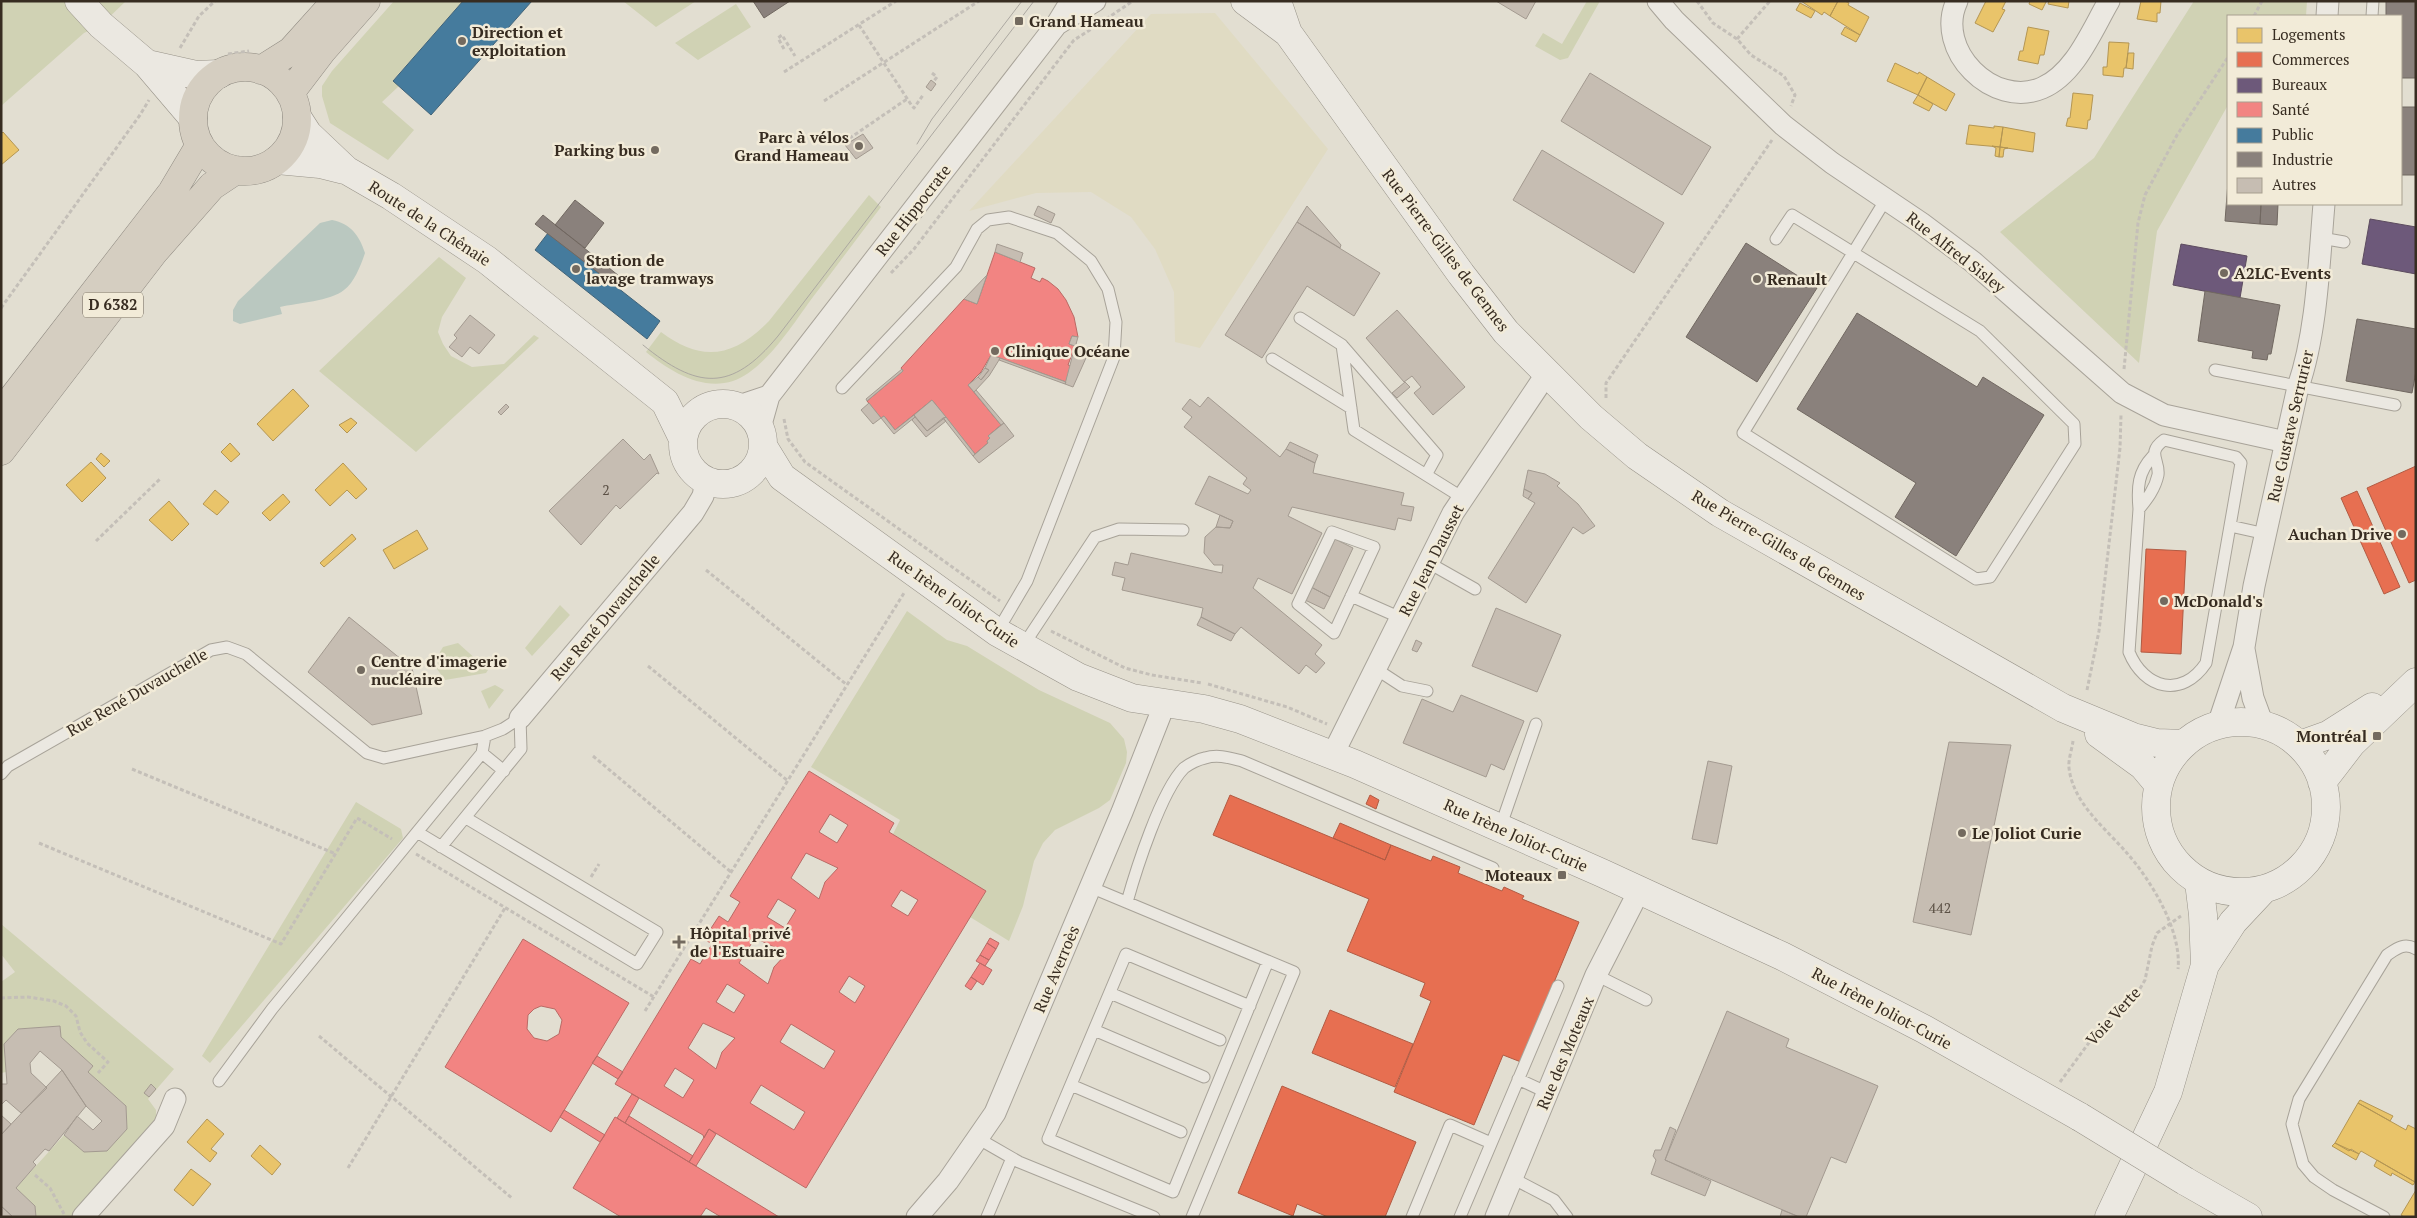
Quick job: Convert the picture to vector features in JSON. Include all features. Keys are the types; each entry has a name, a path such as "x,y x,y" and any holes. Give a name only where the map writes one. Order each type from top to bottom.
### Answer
{"highway":[{"path":"336,1 291,51 257,61 247,67 232,69 223,64 201,93 193,118 195,132 200,145 210,157 222,166 236,170 258,169 278,160 292,141 294,105 322,51 366,1"},
{"path":"257,61 273,75 294,105"},
{"name":"D 6382","path":"1,413 172,192 200,145"},
{"name":"D 6382","path":"1,451 154,252 212,186 236,170"}],"street":[{"path":"78,1 147,64 193,118"},
{"name":"Rue Hippocrate","path":"761,437 769,396 1057,24 1071,1"},
{"name":"Rue Hippocrate","path":"1057,24 1095,1"},
{"name":"Rue Pierre-Gilles de Gennes","path":"1245,1 1288,33"},
{"name":"Rue Pierre-Gilles de Gennes","path":"1277,1 1288,33 1461,274 1506,332 1591,417 1637,456 1720,513 2063,708 2143,766 2158,784"},
{"name":"Rue Alfred Sisley","path":"1658,1 1779,130 1886,199 1973,262 2122,393 2164,415 2286,442"},
{"path":"1957,1 1950,28 1954,45 1968,67 1988,83 2008,91 2027,92 2043,88 2060,76 2075,59 2109,1"},
{"path":"2327,15 2328,1"},
{"path":"147,64 196,75 223,64"},
{"name":"Route de la Chênaie","path":"294,105 308,134 346,170 447,232 512,280 665,402"},
{"name":"Route de la Chênaie","path":"278,160 320,164 346,170"},
{"name":"Rue Gustave Serrurier","path":"2218,725 2244,646 2266,534 2298,387 2304,368 2312,322 2324,205"},
{"name":"Rue Jean Dausset","path":"1332,756 1463,498 1547,373"},
{"path":"736,407 769,396"},
{"path":"665,402 688,408 710,407 723,404 736,407 750,415 761,437 759,462 750,474 736,482 721,485 706,481 697,476 686,459 683,439 665,402"},
{"path":"683,439 692,419 710,407"},
{"name":"Rue Irène Joliot-Curie","path":"761,437 782,477 1022,648 1078,677 1132,698 1204,709 1240,719 1332,756 1500,828 1782,956 1924,1029 2080,1117 2248,1217"},
{"path":"750,474 782,477"},
{"name":"Rue René Duvauchelle","path":"520,718 693,513 704,496 706,481"},
{"name":"Rue Gustave Serrurier","path":"2244,646 2253,698 2263,725"},
{"path":"2300,745 2328,735 2416,681"},
{"path":"2322,782 2352,743 2416,681"},
{"name":"Rue Averroès","path":"917,1217 948,1181 995,1113 1165,703"},
{"name":"Rue Pierre-Gilles de Gennes","path":"2063,708 2133,737 2158,744 2184,744"},
{"path":"2233,722 2263,725 2286,735 2300,745 2312,760 2322,782 2326,801 2325,820 2320,840 2310,857 2297,871 2281,883 2263,890 2230,892 2199,882 2177,864 2162,840 2156,812 2158,784 2166,767 2184,744 2202,732 2218,725 2233,722"},
{"path":"2199,882 2203,915 2205,965"},
{"path":"2109,1217 2168,1092 2205,965 2233,922 2263,890"},
{"name":"Rue des Moteaux","path":"1496,1217 1596,975 1639,891"},
{"path":"83,1217 164,1126 176,1099"}],"lane":[{"path":"2372,15 2373,1"},
{"path":"1776,240 1792,215 1853,252 1980,331 2074,424 2074,444 1990,577 1976,579 1743,433 1853,252 1886,199"},
{"path":"842,388 956,267 977,229 988,220 1008,217 1057,233 1091,261 1108,289 1116,322 1114,357 1027,582 997,632"},
{"path":"2321,238 2344,242"},
{"path":"1300,318 1342,345 1438,455 1426,475"},
{"path":"1342,345 1354,430 1463,498"},
{"path":"1272,359 1351,408"},
{"path":"2215,370 2395,405"},
{"path":"2164,440 2236,457 2241,463 2230,526 2206,663 2198,676 2178,685 2163,685 2147,679 2135,667 2129,652 2139,509 2150,495 2158,473 2154,456 2158,444 2164,440"},
{"path":"2230,526 2266,534"},
{"path":"1022,648 1096,537 1119,529 1182,530"},
{"path":"1332,532 1374,547 1351,596 1334,633 1298,604 1332,532"},
{"path":"1429,563 1475,589"},
{"path":"1351,596 1401,618"},
{"name":"Rue René Duvauchelle","path":"1,774 8,766 211,650 227,648 246,654 367,753 384,758 485,736 503,729 520,718"},
{"path":"1376,669 1402,686 1427,691"},
{"path":"442,847 521,749 520,718"},
{"path":"1500,828 1536,724"},
{"path":"219,1081 272,1008 482,753 485,736"},
{"path":"482,753 504,771"},
{"path":"1127,902 1136,869 1170,788 1185,768 1204,758 1221,756 1242,762 1493,868"},
{"path":"418,832 638,964 657,932 466,818"},
{"path":"1090,887 1294,972 1192,1217"},
{"path":"2384,1217 2333,1190 2314,1176 2304,1164 2292,1124 2299,1100 2387,955 2400,946 2411,946 2416,949"},
{"path":"1250,1006 1126,954 1048,1139 1173,1192 1250,1006 1268,961"},
{"path":"1596,975 1646,1000"},
{"path":"1460,1217 1558,986"},
{"path":"1110,993 1220,1040"},
{"path":"1094,1030 1204,1078"},
{"path":"1518,1080 1548,1093"},
{"path":"1071,1085 1181,1132"},
{"path":"1412,1217 1450,1125 1491,1143"},
{"path":"979,1138 1012,1158 1154,1217"},
{"path":"986,1217 1012,1158"},
{"path":"1512,1178 1554,1200 1567,1217"}],"path":[{"path":"178,51 200,16 215,1"},
{"path":"784,72 896,1"},
{"path":"824,101 979,1"},
{"path":"1103,21 1133,1"},
{"path":"1606,398 1606,383 1779,130 1795,95 1784,76 1751,54 1737,39 1713,23 1697,1"},
{"path":"1737,39 1770,1"},
{"path":"2255,15 2262,1"},
{"path":"859,25 914,108 923,95"},
{"path":"887,278 914,249 1074,40 1096,26"},
{"path":"784,49 778,38 782,35 795,56"},
{"path":"223,64 240,51 257,61"},
{"path":"2087,690 2099,631 2120,448 2122,393 2138,223 2145,195 2177,135 2227,59"},
{"path":"932,74 937,77 933,82"},
{"path":"1,308 150,99"},
{"path":"844,142 908,99"},
{"path":"96,541 160,479"},
{"path":"706,570 847,686"},
{"path":"645,1010 917,573"},
{"path":"648,666 788,781"},
{"path":"2073,741 2068,767 2075,789 2085,806 2143,872 2169,924 2177,946 2178,970"},
{"path":"593,756 731,872"},
{"path":"132,769 336,854"},
{"path":"39,843 281,944 357,818 654,997"},
{"path":"348,1168 505,908"},
{"name":"Voie Verte","path":"2057,1086 2077,1056 2102,1025 2138,992 2144,980 2157,932 2182,915 2192,912 2203,915"},
{"path":"1,998 28,997 54,1001 66,1006 76,1016 87,1043 108,1062 98,1073"},
{"path":"319,1036 513,1199"},
{"path":"35,1175 50,1188 67,1217"}],"shaded area":[{"path":"1215,13 1328,149 1200,348 1175,342 1174,292 1155,249 1131,217 1091,192 1036,193 969,211 1151,14"},
{"path":"332,220 344,224 353,231 365,253 357,273 348,287 331,297 280,307 282,314 240,324 233,321 233,310 238,301 320,223"}],"green space":[{"path":"1,1 126,1 101,25 84,33 1,106"},
{"path":"394,1 463,1 393,80 399,86 382,102 414,130 388,160 330,123 322,96 322,86 332,71"},
{"path":"623,1 696,1 656,27"},
{"path":"1587,1 1600,1 1568,58 1560,60 1535,46 1543,33 1562,44"},
{"path":"2194,1 2307,1 2306,15 2227,15 2227,107 2157,231 2139,363 2000,232 2094,158"},
{"path":"736,4 751,27 698,60 675,43"},
{"path":"869,195 881,207 779,343 757,366 745,375 733,381 721,383 698,381 665,366 646,352 661,332 676,342 704,352 717,352 730,348 756,333 769,321"},
{"path":"439,257 466,278 442,317 438,332 451,356 472,367 504,364 534,335 539,338 416,452 319,371"},
{"path":"560,605 570,615 532,656 525,648"},
{"path":"907,611 947,640 967,646 1039,690 1110,723 1124,739 1127,752 1126,763 1110,800 1099,808 1055,830 1043,843 1034,861 1023,906 1009,941 970,917 986,891 893,834 900,820 811,767"},
{"path":"458,643 488,670 486,673 445,680 437,669 440,652 443,647"},
{"path":"495,685 504,690 489,709 481,691"},
{"path":"356,802 401,829 403,838 210,1063 202,1056"},
{"path":"1,924 174,1069 148,1099 156,1110 156,1120 73,1217 36,1217 35,1206 16,1188 64,1135 84,1152 107,1151 127,1129 126,1106 88,1072 93,1066 61,1037 60,1026 18,1029 4,1044 6,1072 1,1073 1,982 15,972 1,954"}],"building: Logements":[{"path":"1801,1 1838,1 1830,16 1824,12 1822,15"},
{"path":"1838,1 1849,3 1848,5 1869,17 1860,35 1830,16"},
{"path":"1986,1 2006,1 2002,9 2005,10 1993,32 1975,23"},
{"path":"2030,1 2046,2 2042,10 2029,4"},
{"path":"2049,1 2069,1 2068,8 2048,4"},
{"path":"2141,1 2161,1 2160,13 2157,13 2157,22 2137,19"},
{"path":"1800,3 1815,11 1811,18 1796,10"},
{"path":"1845,27 1860,35 1856,42 1841,34"},
{"path":"2028,27 2049,31 2044,55 2040,55 2038,64 2018,60 2020,51 2023,51"},
{"path":"2109,42 2129,43 2123,77 2103,75 2103,67 2107,67"},
{"path":"2128,53 2134,53 2133,69 2126,68"},
{"path":"1895,63 1927,77 1918,95 1887,81"},
{"path":"1927,77 1955,94 1946,111 1918,95"},
{"path":"2073,93 2093,95 2087,129 2066,126 2068,118 2070,118"},
{"path":"1918,95 1933,104 1929,111 1913,103"},
{"path":"1969,125 1994,128 1994,126 2003,127 2000,147 1966,144"},
{"path":"2003,127 2035,133 2033,152 2000,147"},
{"path":"3,132 19,150 1,165 1,134"},
{"path":"1992,146 2000,147 1999,157 1995,156 1996,148"},
{"path":"2000,147 2008,148 2004,149 2003,157 1999,157"},
{"path":"293,389 309,406 273,441 257,424"},
{"path":"351,418 357,423 347,433 339,425"},
{"path":"230,443 240,454 231,462 221,452"},
{"path":"101,453 110,461 104,467 96,459"},
{"path":"91,462 106,478 82,502 66,485"},
{"path":"343,463 367,489 356,499 347,490 330,506 315,490"},
{"path":"215,490 229,502 217,515 203,504"},
{"path":"283,494 290,502 270,521 262,513"},
{"path":"169,501 189,524 172,541 149,520"},
{"path":"417,530 428,549 394,569 383,550"},
{"path":"352,534 356,539 324,567 320,563"},
{"path":"2360,1100 2393,1116 2390,1121 2358,1103"},
{"path":"2358,1103 2406,1130 2408,1125 2416,1129 2415,1182 2361,1151 2359,1154 2351,1149 2349,1151 2335,1143"},
{"path":"207,1119 224,1134 211,1149 217,1153 210,1162 187,1142"},
{"path":"2335,1143 2359,1154 2356,1160 2332,1146"},
{"path":"260,1145 281,1164 272,1175 251,1156"},
{"path":"2377,1160 2415,1182 2413,1185 2392,1173 2391,1176 2374,1166"},
{"path":"191,1169 211,1184 193,1206 174,1190"},
{"path":"2416,1190 2416,1217 2404,1217 2401,1215"}],"building: Commerces":[{"name":"Auchan Drive","path":"2416,466 2416,580 2409,583 2367,488"},
{"path":"2357,491 2400,587 2384,594 2341,498"},
{"name":"McDonald's","path":"2146,549 2186,551 2181,654 2141,652"},
{"path":"1230,795 1385,860 1391,845 1431,861 1433,856 1460,867 1458,873 1502,891 1504,887 1524,896 1522,899 1579,922 1521,1062 1503,1055 1474,1125 1394,1092 1431,1001 1420,996 1425,983 1347,951 1369,899 1213,835"},
{"path":"1370,795 1379,800 1376,809 1366,804"},
{"path":"1340,823 1391,845 1385,860 1333,838"},
{"path":"1330,1010 1413,1044 1395,1087 1312,1053"},
{"path":"1282,1086 1416,1142 1385,1217 1328,1217 1297,1204 1293,1216 1238,1193"}],"building: Bureaux":[{"path":"2370,219 2416,227 2416,274 2362,264"},
{"path":"2181,244 2247,256 2240,298 2173,285"}],"building: Santé":[{"name":"Clinique Océane","path":"995,252 1035,268 1031,278 1040,282 1042,278 1048,281 1058,289 1066,300 1074,317 1078,337 1072,336 1069,344 1075,346 1068,365 1071,366 1066,382 991,355 981,372 968,385 1001,425 988,436 990,438 987,441 988,443 975,454 932,400 895,430 884,416 881,418 867,401 903,371 901,368 964,299 977,304"},
{"path":"809,771 894,823 889,832 986,891 806,1188 709,1129 704,1138 703,1135 615,1084 691,959 700,964 712,944 704,939 719,916 728,922 740,902 730,896","holes":["830,814 848,825 837,843 819,832","806,853 838,868 825,882 819,899 791,878","901,890 918,900 908,916 891,906","778,899 796,910 785,928 767,917","755,938 787,953 774,967 768,984 739,963","849,976 865,986 855,1003 839,992","727,984 745,995 734,1013 716,1002","703,1023 735,1038 722,1052 716,1069 688,1048","791,1024 835,1051 824,1069 780,1042","675,1068 694,1080 683,1098 664,1086","761,1085 805,1112 794,1130 750,1103"]},
{"path":"990,938 999,943 996,949 987,943"},
{"path":"523,939 629,1003 551,1132 445,1067","holes":["541,1006 555,1009 562,1020 559,1034 547,1041 534,1038 527,1029 528,1015 534,1009"]},
{"path":"987,943 996,949 989,960 980,955"},
{"path":"980,955 989,960 985,966 976,961"},
{"path":"980,963 992,970 983,985 971,977"},
{"path":"971,977 977,981 971,990 965,986"},
{"path":"597,1056 623,1072 618,1079 592,1063"},
{"path":"632,1094 639,1098 625,1123 617,1118"},
{"path":"564,1110 605,1135 600,1142 560,1117"},
{"path":"629,1116 693,1156 689,1162 625,1123"},
{"path":"615,1117 779,1217 721,1217 706,1208 700,1217 621,1217 573,1188"},
{"path":"709,1129 716,1134 696,1166 689,1162"}],"building: Public":[{"name":"Direction et exploitation","path":"463,1 532,1 431,115 393,81"},
{"name":"Station de lavage tramways","path":"548,233 660,321 647,339 535,250"}],"building: Industrie":[{"path":"753,1 790,1 764,18"},
{"path":"2386,1 2416,1 2416,78 2402,78 2402,15 2386,15"},
{"path":"2402,107 2416,107 2416,175 2402,175"},
{"path":"2227,195 2227,205 2261,205 2260,224 2225,221"},
{"path":"575,200 604,223 585,248 555,225"},
{"path":"2261,205 2278,205 2277,225 2260,224"},
{"path":"543,215 624,280 617,287 535,224"},
{"path":"1746,243 1817,288 1757,382 1686,337"},
{"path":"2205,291 2280,305 2271,354 2268,354 2267,360 2252,358 2253,351 2198,341"},
{"path":"1857,313 1977,387 1983,377 2044,415 1956,556 1895,517 1916,483 1797,409"},
{"path":"2357,319 2416,329 2416,371 2412,393 2346,381"}],"building: Autres":[{"path":"1496,1 1536,1 1526,19"},
{"path":"1590,73 1711,147 1682,195 1561,121"},
{"path":"931,80 936,84 931,91 926,87"},
{"name":"Parc à vélos Grand Hameau","path":"863,134 873,148 856,159 845,145"},
{"path":"1542,150 1664,223 1634,273 1513,200"},
{"path":"1038,206 1055,214 1051,223 1034,215"},
{"path":"1307,206 1341,245 1340,248 1297,222"},
{"path":"1297,222 1380,273 1354,316 1307,286 1262,358 1225,335"},
{"path":"997,244 1023,253 1020,262 995,252"},
{"path":"987,275 977,304 964,299"},
{"path":"1397,310 1465,387 1433,415 1414,393 1421,387 1412,376 1404,382 1366,338"},
{"path":"470,315 495,335 479,354 470,347 462,357 449,347 457,338 454,335"},
{"path":"1072,336 1078,337 1076,344 1090,349 1073,387 1065,384 1075,346 1069,344"},
{"path":"991,355 1000,358 989,376 974,392 968,385 978,377 981,380 989,370 985,368"},
{"path":"1000,358 1066,382 1065,384 999,360"},
{"path":"985,368 989,370 981,380 978,377"},
{"path":"902,369 903,371 867,401 866,399"},
{"path":"1405,382 1410,387 1397,398 1392,393"},
{"path":"976,390 1004,423 1001,425 974,392"},
{"path":"1208,397 1280,457 1286,449 1315,463 1313,473 1404,493 1401,505 1414,507 1411,521 1398,518 1395,530 1292,507 1288,516 1322,533 1292,594 1258,578 1253,588 1322,645 1315,654 1325,663 1316,673 1306,665 1299,674 1241,627 1235,634 1201,617 1203,608 1122,590 1125,578 1112,575 1115,562 1128,565 1131,553 1222,573 1223,565 1214,565 1204,553 1205,537 1216,527 1230,528 1233,521 1195,504 1209,476 1248,494 1251,490 1243,484 1247,478 1184,427 1192,417 1182,409 1190,399 1200,407"},
{"path":"932,400 946,417 927,431 914,415"},
{"path":"869,403 881,418 873,424 861,410"},
{"path":"506,404 509,407 501,415 498,412"},
{"path":"914,415 915,417 894,434 881,418 884,416 895,430"},
{"path":"915,417 927,431 943,418 946,421 926,437 912,420"},
{"path":"946,417 975,454 973,456 943,418"},
{"path":"1004,423 1014,436 979,463 973,456 988,443 987,441 990,438 988,436"},
{"path":"623,439 644,460 650,454 659,474 657,473 620,509 616,505 581,545 549,511"},
{"path":"1290,442 1318,455 1315,463 1286,449"},
{"path":"1528,470 1545,474 1560,483 1557,486 1578,504 1595,526 1583,534 1573,527 1526,603 1488,578 1535,503 1528,499 1532,493 1524,489"},
{"path":"1524,489 1532,493 1528,499 1523,496"},
{"path":"1220,515 1233,521 1230,528 1216,527"},
{"path":"1335,539 1353,548 1330,597 1311,587"},
{"path":"1311,587 1330,597 1324,609 1305,600"},
{"path":"1496,608 1561,635 1537,692 1472,666"},
{"name":"Centre d'imagerie nucléaire","path":"349,617 412,668 422,714 372,725 308,672"},
{"path":"1201,617 1235,634 1231,641 1197,625"},
{"path":"1416,640 1422,643 1417,652 1412,650"},
{"path":"1461,695 1524,721 1504,770 1491,764 1486,777 1403,743 1422,699 1453,712"},
{"name":"Le Joliot Curie","path":"1949,742 2011,745 1971,935 1913,922"},
{"path":"1708,761 1732,766 1717,844 1692,839"},
{"path":"1727,1011 1789,1039 1786,1047 1878,1086 1846,1163 1831,1157 1806,1217 1797,1216 1665,1160"},
{"path":"60,1026 61,1037 93,1066 88,1072 126,1106 127,1129 107,1151 84,1152 64,1135 77,1116 93,1130 102,1121 86,1106 62,1070 40,1051 30,1063 31,1073 47,1088 21,1113 6,1100 1,1105 1,1084 7,1084 4,1044 18,1029"},
{"path":"62,1070 86,1106 49,1151 45,1149 33,1162 36,1165 16,1188 35,1206 36,1217 13,1217 1,1206 1,1135"},
{"path":"151,1084 156,1089 149,1097 144,1093"},
{"path":"1,1115 11,1124 1,1135"},
{"path":"1670,1127 1676,1130 1665,1160 1711,1181 1705,1196 1651,1174 1656,1160 1653,1156 1655,1150 1661,1150"},
{"path":"1,1206 13,1217 1,1217"},
{"path":"1782,1210 1797,1216 1797,1217 1780,1217"}],"tram line":[{"path":"917,144 932,119 1022,1"},
{"path":"643,345 662,360 697,377 713,378 729,375 745,368 761,355 778,336 1034,1"}],"place":[{"name":"Grand Hameau","path":"1019,21"},
{"name":"Direction et exploitation","path":"462,41"},
{"name":"Parc à vélos Grand Hameau","path":"859,146"},
{"name":"Parking bus","path":"655,150"},
{"name":"Station de lavage tramways","path":"576,269"},
{"name":"A2LC-Events","path":"2224,273"},
{"name":"Renault","path":"1757,279"},
{"name":"Clinique Océane","path":"995,351"},
{"name":"Auchan Drive","path":"2402,534"},
{"name":"McDonald's","path":"2164,601"},
{"name":"Centre d'imagerie nucléaire","path":"361,670"},
{"name":"Montréal","path":"2377,736"},
{"name":"Le Joliot Curie","path":"1962,833"},
{"name":"Moteaux","path":"1562,875"},
{"name":"Hôpital privé de l'Estuaire","path":"679,942"}]}
